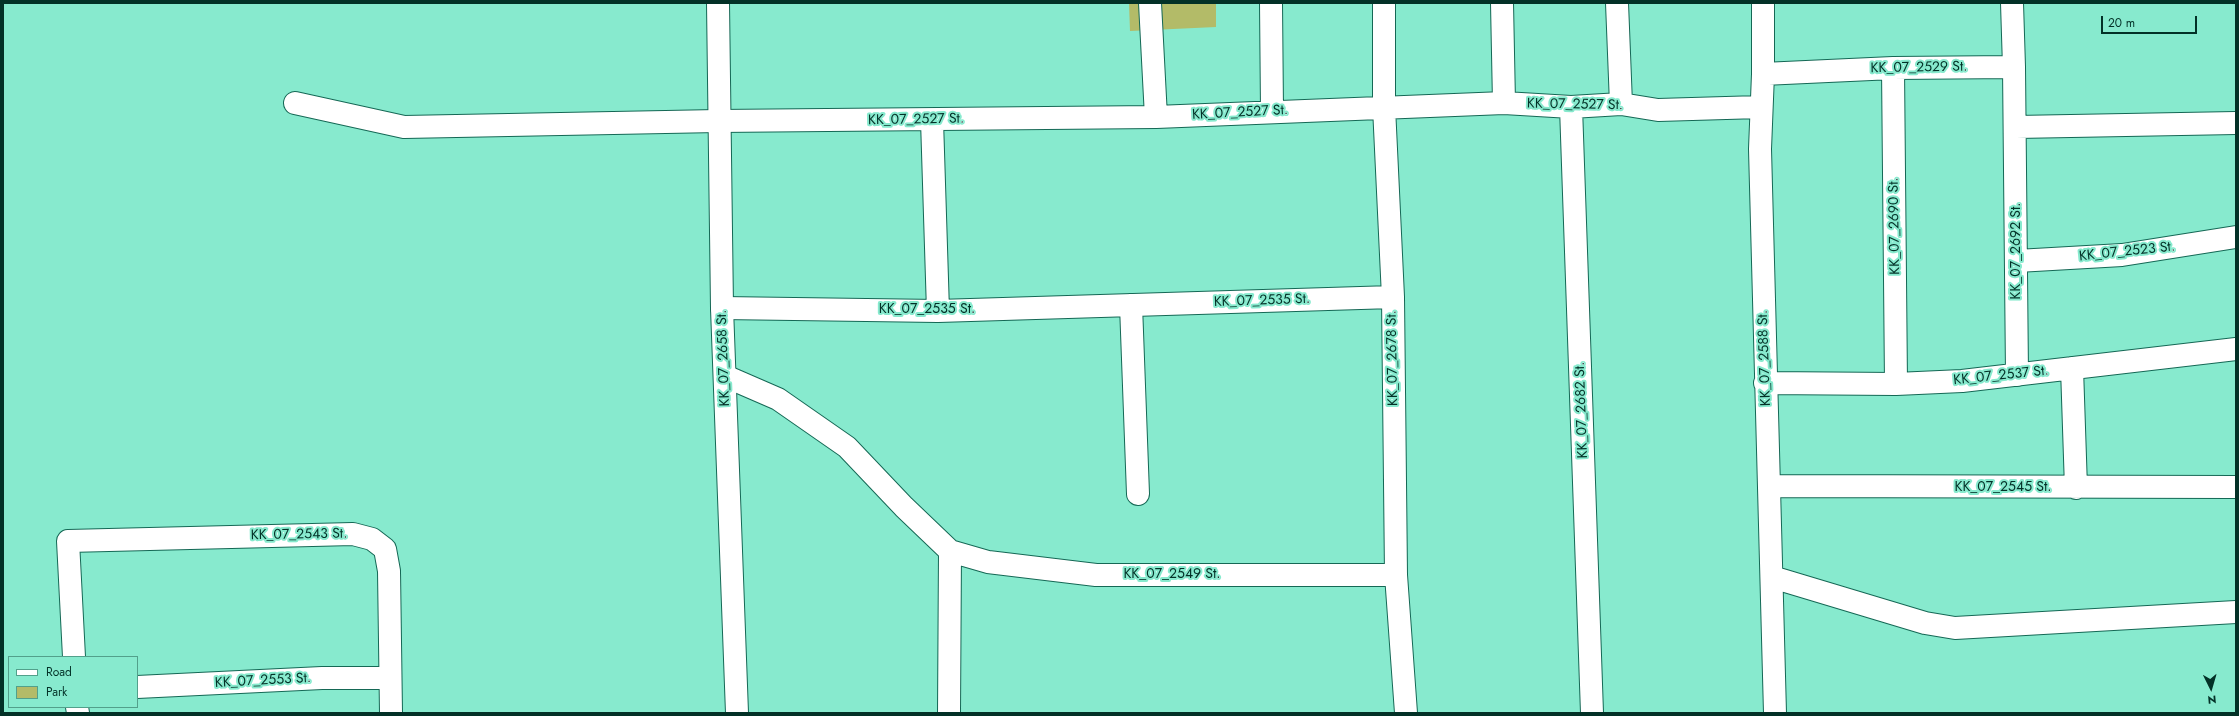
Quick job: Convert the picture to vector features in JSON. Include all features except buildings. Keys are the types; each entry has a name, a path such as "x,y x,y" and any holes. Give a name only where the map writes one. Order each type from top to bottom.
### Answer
{"street":[{"name":"KK_07_2658 St.","path":"718,3 718,121 722,308 737,713"},
{"path":"1150,3 1156,117"},
{"path":"1271,3 1272,111"},
{"name":"KK_07_2678 St.","path":"1384,3 1384,107 1392,297 1396,575 1406,713"},
{"path":"1502,3 1504,103"},
{"path":"1616,3 1621,104"},
{"name":"KK_07_2588 St.","path":"1762,3 1763,74 1760,107 1765,383 1770,486 1775,713"},
{"path":"2012,3 2016,126 2236,123"},
{"name":"KK_07_2529 St.","path":"1763,74 1893,68 2014,66"},
{"name":"KK_07_2690 St.","path":"1893,68 1896,384"},
{"name":"KK_07_2527 St.","path":"295,103 404,128 718,121 1156,117 1272,111 1504,103 1571,107 1621,104 1658,110 1760,107"},
{"name":"KK_07_2682 St.","path":"1571,107 1592,713"},
{"path":"932,120 938,311"},
{"name":"KK_07_2692 St.","path":"2016,126 2017,375"},
{"name":"KK_07_2523 St.","path":"2017,261 2122,255 2236,237"},
{"name":"KK_07_2535 St.","path":"722,308 938,311 1392,297"},
{"path":"1131,305 1138,494"},
{"name":"KK_07_2537 St.","path":"1765,383 1896,384 1962,380 2017,375 2236,348"},
{"path":"2072,368 2076,488"},
{"path":"725,376 778,400 847,447 904,507 950,551 949,713"},
{"name":"KK_07_2545 St.","path":"1770,486 2076,488 2236,487"},
{"name":"KK_07_2543 St.","path":"74,656 68,541 353,534 372,539 385,549 389,571 391,713"},
{"name":"KK_07_2549 St.","path":"950,551 988,562 1096,575 1396,575"},
{"path":"1772,577 1925,623 1955,628 2236,612"},
{"name":"KK_07_2553 St.","path":"138,687 322,678 390,678"}],"green space":[{"path":"1129,3 1216,3 1216,27 1130,31"}]}
